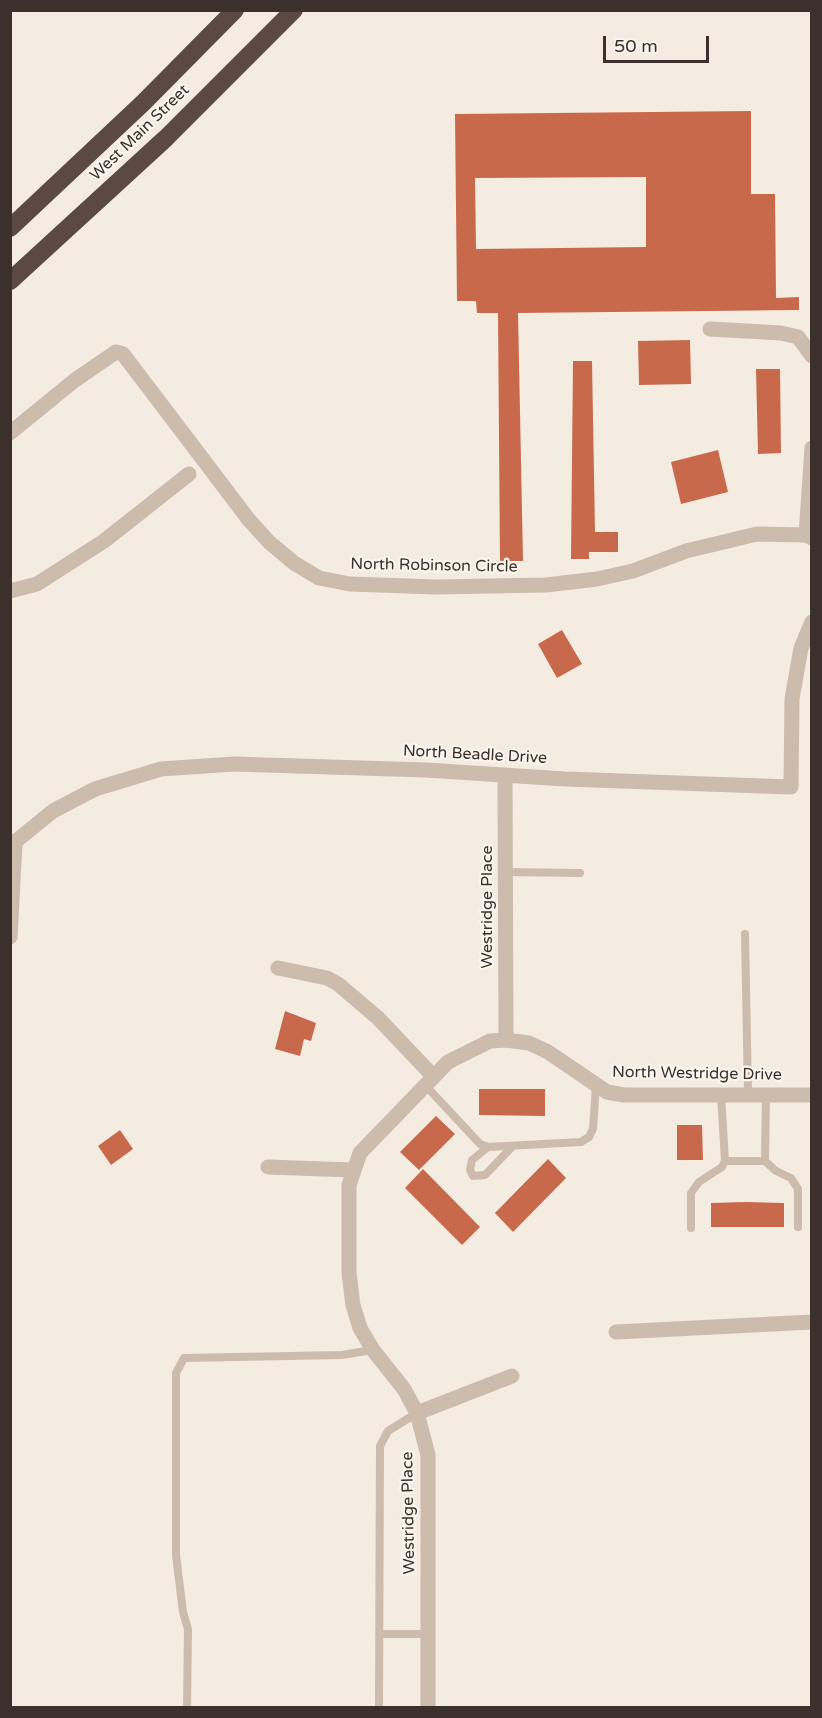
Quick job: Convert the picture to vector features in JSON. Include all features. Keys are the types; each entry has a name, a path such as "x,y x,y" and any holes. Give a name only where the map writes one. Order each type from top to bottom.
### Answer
{"highway":[{"name":"West Main Street","path":"10,228 143,103 235,10"},
{"name":"West Main Street","path":"10,281 166,138 294,10"}],"street":[{"path":"710,329 798,337 812,356"},
{"name":"North Robinson Circle","path":"10,433 75,380 116,352 123,354 249,520 294,563 319,578 350,584 546,585 597,579 633,571 686,551 757,534 809,536"},
{"path":"809,536 812,448"},
{"path":"10,591 37,584 105,541 189,474"},
{"name":"North Beadle Drive","path":"13,844 52,811 95,789 161,768 234,764 790,787 792,699 801,648 812,622"},
{"name":"Westridge Place","path":"505,775 506,1040"},
{"path":"10,937 13,844"},
{"path":"278,968 310,974 338,984 378,1018 429,1080"},
{"name":"North Westridge Drive","path":"369,1343 352,1305 350,1288 349,1185 352,1170 360,1153 371,1139 429,1080 448,1062 476,1046 506,1040 529,1043 548,1052 607,1092 624,1095 812,1095"},
{"path":"268,1167 352,1170"},
{"path":"616,1332 812,1322"},
{"name":"Westridge Place","path":"369,1343 404,1389 424,1430 429,1481 428,1707"},
{"path":"417,1413 512,1376"}],"lane":[{"path":"506,872 580,873"},
{"path":"745,934 748,1094"},
{"path":"429,1080 480,1144 488,1147 572,1144 589,1137 593,1129 596,1085"},
{"path":"691,1228 691,1193 699,1182 722,1167 725,1161 721,1094"},
{"path":"765,1161 766,1094"},
{"path":"488,1147 472,1160 470,1170 474,1176 485,1175 513,1147"},
{"path":"725,1161 765,1161 796,1183 798,1227"},
{"path":"187,1707 188,1629 183,1612 176,1555 176,1373 184,1358 342,1355 369,1343"},
{"path":"379,1707 380,1446 388,1431 417,1413"},
{"path":"380,1634 428,1634"}],"building":[{"path":"751,111 751,194 775,194 776,298 799,297 799,310 518,313 523,561 500,561 498,313 477,313 476,301 457,301 455,114","holes":["646,177 646,247 476,249 475,178"]},
{"path":"690,340 691,384 639,385 638,341"},
{"path":"573,361 592,361 595,532 618,532 618,552 589,552 589,559 571,559"},
{"path":"756,369 780,369 781,453 758,454"},
{"path":"718,450 728,492 681,504 671,462"},
{"path":"562,630 582,664 557,678 538,644"},
{"path":"285,1011 316,1023 311,1041 304,1039 300,1056 275,1049"},
{"path":"479,1089 545,1089 545,1116 479,1115"},
{"path":"436,1116 455,1134 419,1170 400,1152"},
{"path":"677,1125 702,1125 703,1160 677,1160"},
{"path":"120,1130 133,1149 111,1165 98,1146"},
{"path":"548,1159 566,1178 513,1232 495,1213"},
{"path":"423,1169 480,1227 462,1245 405,1188"},
{"path":"711,1203 784,1203 784,1227 711,1227"}]}
